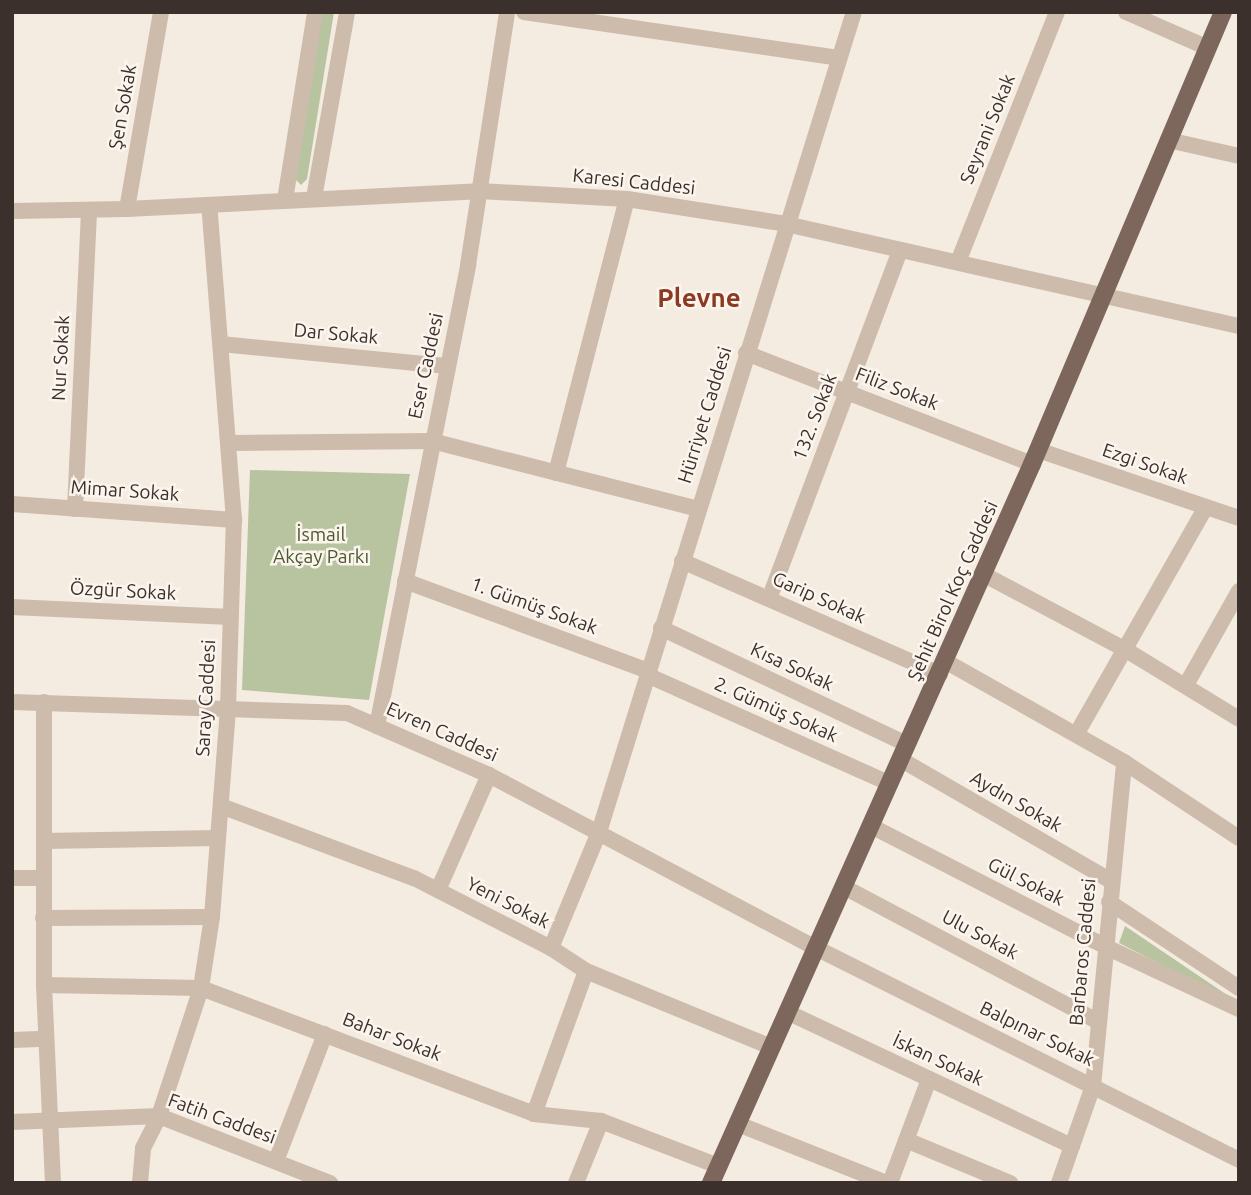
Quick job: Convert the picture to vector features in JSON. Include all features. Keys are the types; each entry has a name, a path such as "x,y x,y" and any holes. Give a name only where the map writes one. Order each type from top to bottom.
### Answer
{"main road":[{"name":"Şehit Birol Koç Caddesi","path":"715,1174 888,783 943,668 1223,12"}],"street":[{"name":"Şen Sokak","path":"127,209 161,12"},
{"path":"285,201 315,12"},
{"path":"314,198 347,12"},
{"name":"Eser Caddesi","path":"377,726 479,191 507,12"},
{"path":"524,12 839,58"},
{"name":"Hürriyet Caddesi","path":"551,948 599,832 854,12"},
{"name":"Seyrani Sokak","path":"958,262 1056,12"},
{"path":"1126,12 1208,48"},
{"path":"1168,140 1239,156"},
{"name":"Karesi Caddesi","path":"12,211 127,209 479,191 627,199 786,224 1239,326"},
{"path":"556,473 627,199"},
{"name":"Saray Caddesi","path":"140,1183 143,1148 159,1116 201,988 212,917 228,708 234,520 230,443 209,205"},
{"name":"Nur Sokak","path":"75,509 89,210"},
{"name":"132. Sokak","path":"769,599 900,250"},
{"name":"Dar Sokak","path":"221,344 447,366"},
{"name":"Filiz Sokak","path":"746,353 847,392 1035,457"},
{"path":"230,443 432,441 698,509"},
{"name":"Ezgi Sokak","path":"1035,457 1239,519"},
{"name":"Mimar Sokak","path":"12,504 234,520"},
{"path":"1077,733 1206,508"},
{"name":"Garip Sokak","path":"682,561 769,599 943,668 1077,733 1239,838"},
{"path":"983,574 1126,650 1239,719"},
{"name":"1. Gümüş Sokak","path":"405,581 647,673"},
{"path":"1186,685 1239,591"},
{"name":"Özgür Sokak","path":"12,607 231,617"},
{"name":"Kısa Sokak","path":"661,628 903,751"},
{"name":"2. Gümüş Sokak","path":"647,673 888,783"},
{"name":"Evren Caddesi","path":"12,702 346,713 489,775 816,948"},
{"path":"44,702 44,985 53,1183"},
{"name":"Aydın Sokak","path":"903,751 1111,881"},
{"name":"Barbaros Caddesi","path":"1059,1183 1093,1086 1097,1021 1124,762"},
{"path":"438,890 489,775"},
{"name":"Yeni Sokak","path":"221,806 414,878 551,948 586,971 771,1047"},
{"name":"Gül Sokak","path":"871,825 1106,947 1239,1009"},
{"path":"44,841 216,838"},
{"path":"12,878 43,878"},
{"name":"Ulu Sokak","path":"844,887 1097,1021"},
{"path":"1109,902 1239,988"},
{"path":"43,918 212,917"},
{"name":"Balpınar Sokak","path":"816,948 1239,1160"},
{"path":"534,1114 586,971"},
{"name":"Bahar Sokak","path":"44,985 201,988 534,1114 601,1121 715,1174"},
{"name":"İskan Sokak","path":"787,1012 1072,1146"},
{"path":"276,1161 326,1034"},
{"path":"12,1040 46,1039"},
{"path":"738,1124 888,1183 929,1079"},
{"name":"Fatih Caddesi","path":"12,1122 159,1116 323,1181"},
{"path":"576,1183 601,1121"},
{"path":"906,1140 1010,1183"}],"green space":[{"path":"321,12 334,12 307,179 301,185 294,178"},
{"name":"İsmail Akçay Parkı","path":"250,470 410,474 369,700 242,690"},
{"path":"1125,926 1239,1003 1239,1004 1119,943"}],"district":[{"name":"Plevne","path":"699,298"}]}
